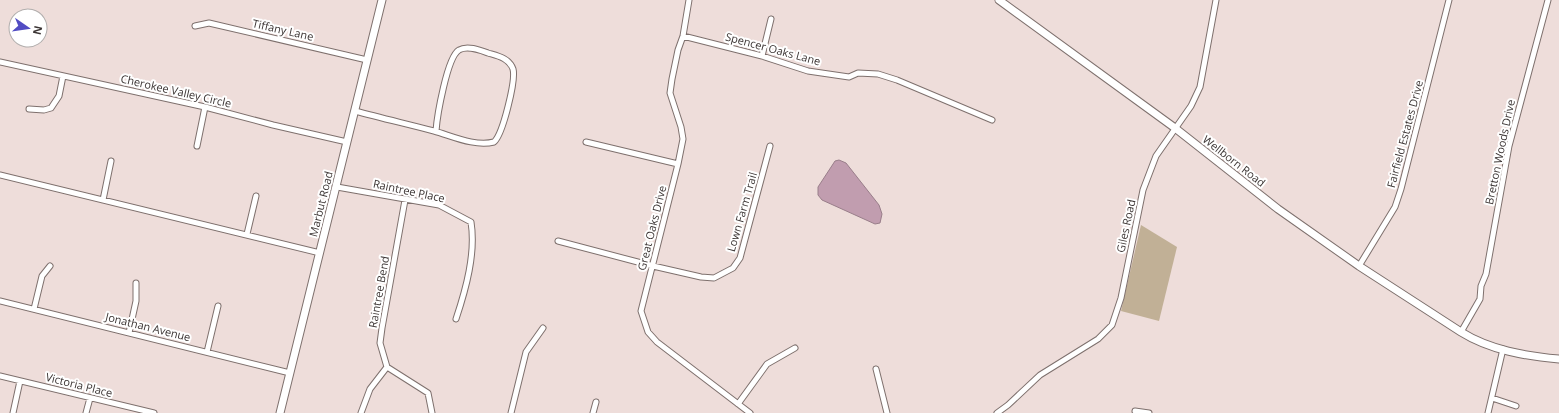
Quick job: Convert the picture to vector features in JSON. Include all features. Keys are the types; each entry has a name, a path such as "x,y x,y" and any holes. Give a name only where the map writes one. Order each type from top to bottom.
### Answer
{"street":[{"name":"Marbut Road","path":"280,413 382,0"},
{"name":"Great Oaks Drive","path":"689,0 683,36 678,50 670,93 681,127 682,139 678,164 641,311 648,332 657,342 750,413"},
{"name":"Wellborn Road","path":"999,0 1174,128 1278,209 1359,266 1475,341 1535,357 1559,359"},
{"name":"Giles Road","path":"997,413 1008,406 1040,375 1098,339 1112,325 1122,298 1142,197 1148,176 1156,156 1174,128 1191,106 1200,87 1216,0"},
{"name":"Fairfield Estates Drive","path":"1359,266 1395,207 1401,189 1449,0"},
{"name":"Bretton Woods Drive","path":"1461,332 1480,299 1481,286 1486,274 1509,146 1548,0"},
{"path":"762,56 771,19"},
{"name":"Tiffany Lane","path":"194,26 209,23 367,60"},
{"name":"Spencer Oaks Lane","path":"683,36 762,56 808,71 849,77 858,73 878,74 897,80 992,120"},
{"path":"355,111 436,131 456,138 481,143 494,142 498,139 501,130 513,82 513,69 509,63 502,58 482,51 464,48 457,51 450,63 437,113 436,131"},
{"name":"Cherokee Valley Circle","path":"0,62 205,107 273,125 347,142"},
{"path":"29,109 44,110 52,108 59,96 63,76"},
{"path":"197,146 205,107"},
{"path":"586,142 678,164"},
{"name":"Lown Farm Trail","path":"558,241 653,266 701,277 714,278 733,268 740,258 770,146"},
{"path":"103,200 111,161"},
{"path":"0,175 320,253"},
{"name":"Raintree Place","path":"337,187 438,205 471,222 473,236 472,255 462,302 456,319"},
{"path":"247,234 256,196"},
{"name":"Raintree Bend","path":"387,367 380,343 404,200"},
{"path":"34,309 42,276 50,266"},
{"path":"130,333 136,302 136,284"},
{"name":"Jonathan Avenue","path":"0,301 290,373"},
{"path":"207,352 218,306"},
{"path":"511,413 526,352 543,328"},
{"path":"738,404 767,364 795,348"},
{"path":"1488,413 1503,349"},
{"path":"361,413 370,389 387,367 428,393 432,413"},
{"path":"876,369 887,413"},
{"name":"Victoria Place","path":"0,376 154,413"},
{"path":"13,413 20,380"},
{"path":"86,413 90,398"},
{"path":"1492,398 1516,406"},
{"path":"593,413 596,402"},
{"path":"1135,411 1149,413"}],"shaded area":[{"path":"839,160 846,163 879,205 882,214 880,223 875,224 822,200 818,195 818,187 835,161"},
{"path":"1141,225 1177,247 1159,321 1121,311"}]}
